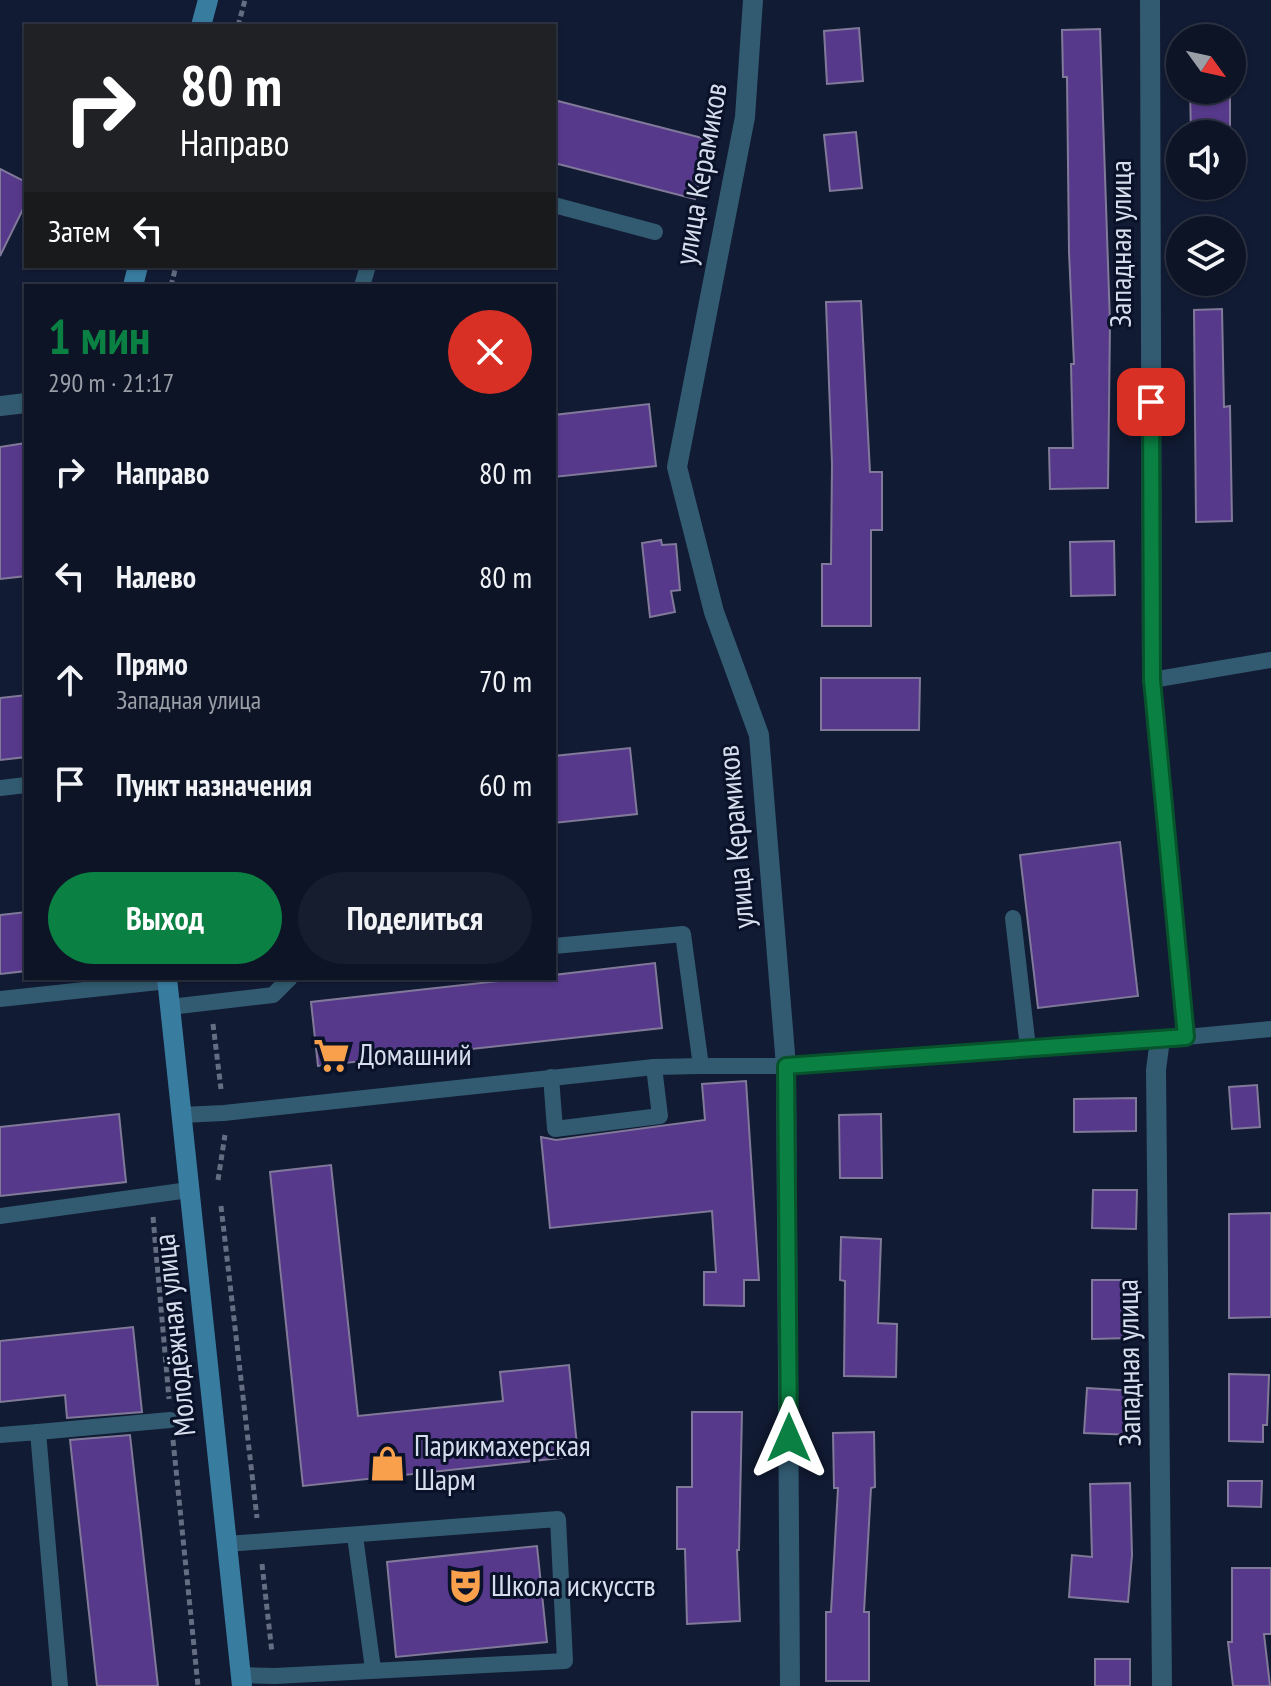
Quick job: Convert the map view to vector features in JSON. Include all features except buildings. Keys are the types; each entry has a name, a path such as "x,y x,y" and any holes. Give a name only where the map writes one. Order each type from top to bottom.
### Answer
{"street":[{"path":"202,24 208,0"},
{"name":"улица Керамиков","path":"753,0 745,117 677,467 714,612 759,735 786,1066 790,1686"},
{"name":"Западная улица","path":"1150,0 1152,680"},
{"path":"0,406 24,403"},
{"name":"Молодёжная улица","path":"168,980 241,1680"},
{"name":"Западная улица","path":"1160,1039 1156,1086 1162,1686"}],"lane":[{"path":"556,206 655,232"},
{"path":"1186,1037 1152,680 1271,660"},
{"path":"0,788 24,785"},
{"path":"1013,918 1028,1048"},
{"path":"556,946 683,934 701,1066"},
{"path":"0,999 160,980"},
{"path":"170,1007 273,995 288,980"},
{"path":"181,1115 654,1067 786,1066 1271,1029"},
{"path":"551,1077 555,1129 660,1116 654,1067"},
{"path":"0,1216 189,1190"},
{"path":"0,1435 170,1420"},
{"path":"38,1432 60,1686"},
{"path":"227,1544 558,1519 565,1661 373,1669 241,1680"},
{"path":"355,1536 373,1669"}],"path":[{"path":"239,24 245,0"},
{"path":"211,1002 225,1139 217,1176 275,1676"}],"place":[{"name":"Домашний","path":"332,1055"},
{"name":"Парикмахерская Шарм","path":"388,1463"},
{"name":"Школа искусств","path":"465,1586"}],"route":[{"path":"789,1438 786,1066 1186,1037 1152,680 1151,402"}]}
